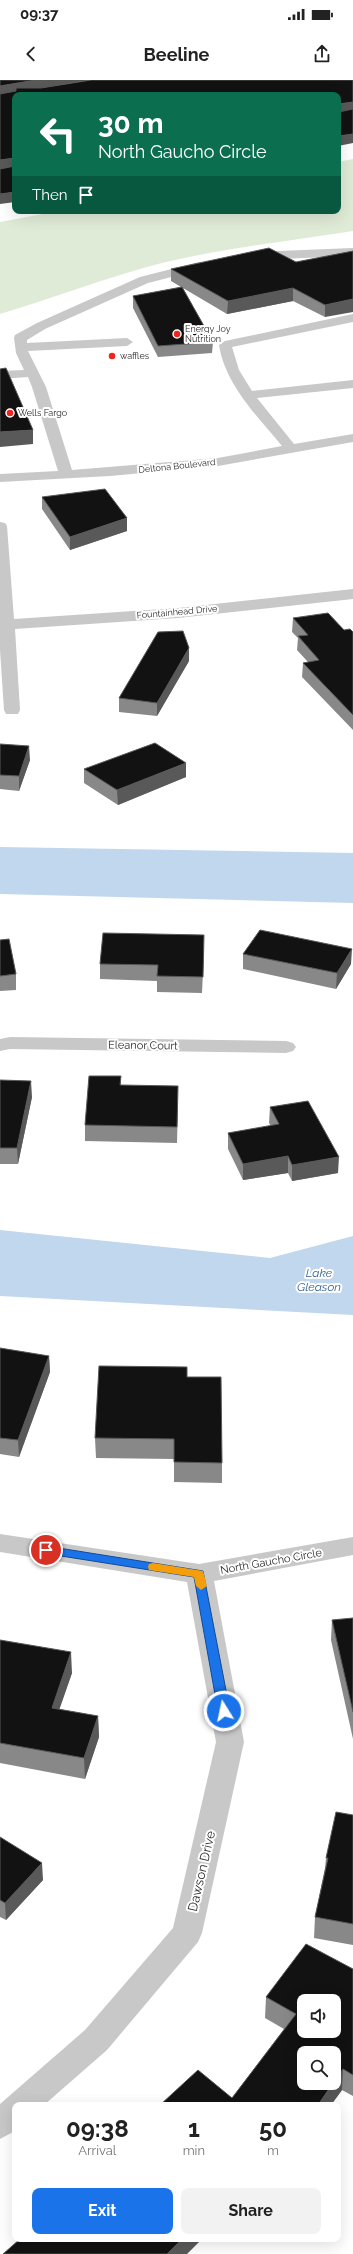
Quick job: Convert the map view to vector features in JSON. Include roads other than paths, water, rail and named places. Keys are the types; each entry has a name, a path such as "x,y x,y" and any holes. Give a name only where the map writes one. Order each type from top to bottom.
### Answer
{"street":[{"path":"240,259 255,256 353,252"},
{"path":"66,475 39,387 22,353 20,338 41,326 144,280 212,264"},
{"path":"291,449 249,395 225,355 225,345 353,318"},
{"path":"22,346 126,342"},
{"path":"0,375 32,373"},
{"path":"249,395 353,384"},
{"name":"Deltona Boulevard","path":"0,478 66,475 218,462 353,438"},
{"path":"0,526 3,625 12,710"},
{"name":"Fountainhead Drive","path":"3,625 178,613 353,594"},
{"name":"Eleanor Court","path":"0,1044 286,1047"},
{"name":"North Gaucho Circle","path":"0,1543 199,1574 353,1546"},
{"name":"Dawson Drive","path":"24,2102 96,2040 187,1933 230,1742 199,1574"},
{"path":"0,2124 12,2114"}],"water":[{"path":"0,847 353,853 353,903 0,894"},
{"name":"Lake Gleason","path":"0,1230 270,1258 353,1236 353,1315 0,1296"}],"place":[{"name":"Energy Joy Nutrition","path":"177,334"},
{"name":"waffles","path":"112,356"},
{"name":"Wells Fargo","path":"10,413"}]}
